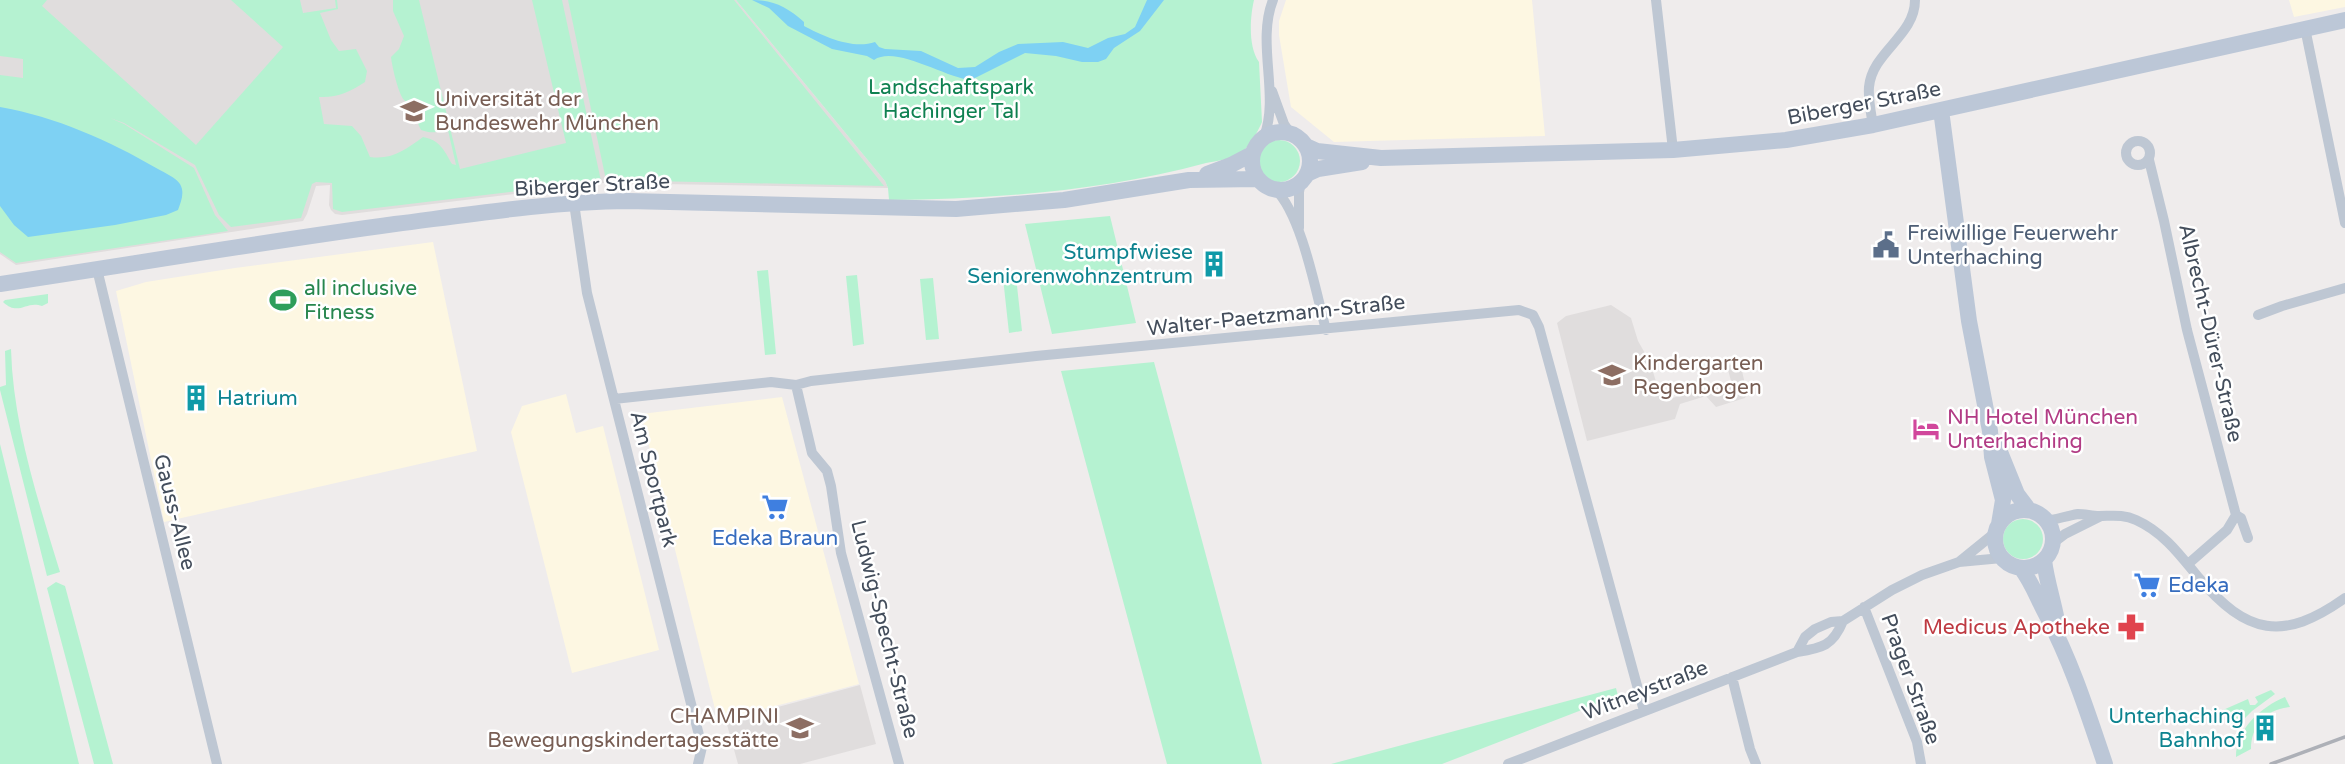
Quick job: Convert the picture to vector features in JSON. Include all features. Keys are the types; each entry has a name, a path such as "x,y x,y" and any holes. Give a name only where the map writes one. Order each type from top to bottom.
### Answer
{"main road":[{"name":"Biberger Straße","path":"1306,146 1317,151 1381,158 1673,150 1786,139 1873,125 2345,20"},
{"path":"1941,110 1969,321 1990,431 1992,457 2003,500 1995,541 2007,563 2021,568 2038,565 2045,560"},
{"path":"1272,133 1290,133 1306,146 1309,165 1304,178 1284,190 1262,184 1253,171 1252,154 1255,147 1272,133"},
{"name":"Biberger Straße","path":"1189,180 1231,165 1252,154"},
{"name":"Biberger Straße","path":"1304,178 1318,169 1381,158"},
{"name":"Biberger Straße","path":"0,284 343,231 574,203 628,201 956,209 1064,200 1189,180 1258,179"},
{"path":"1990,431 2002,453 2017,494 2029,510 2042,516 2053,534 2053,543 2045,560 2046,578 2057,609 2060,639"},
{"path":"1997,528 2012,513 2029,510"},
{"path":"2021,568 2033,583 2060,639 2105,764"}],"street":[{"path":"1264,137 1268,127 1267,28 1273,0"},
{"path":"1656,0 1673,150"},
{"path":"1873,125 1869,99 1871,77 1880,60 1902,34 1913,12 1915,0"},
{"path":"2305,28 2345,223"},
{"path":"1268,81 1290,133"},
{"name":"Albrecht-Dürer-Straße","path":"2149,160 2187,330 2236,515 2241,519 2248,538 2227,530"},
{"path":"1300,235 1299,192 1304,178"},
{"path":"1275,189 1283,197 1300,235 1326,330"},
{"name":"Am Sportpark","path":"574,203 587,293 702,747 698,764"},
{"name":"Gauss-Allee","path":"97,269 217,764"},
{"path":"2258,315 2345,289"},
{"name":"Walter-Paetzmann-Straße","path":"614,400 771,382 796,385 811,381 1036,356 1519,310 1533,315 1539,327 1644,711"},
{"name":"Ludwig-Specht-Straße","path":"796,385 812,453 827,471 841,553 899,764"},
{"path":"2046,521 2079,514 2113,514 2147,526 2162,536 2223,605 2246,621 2288,626 2307,622 2345,598"},
{"name":"Albrecht-Dürer-Straße","path":"2188,564 2227,530 2236,515"},
{"path":"2053,543 2101,516"},
{"name":"Witneystraße","path":"1959,562 1997,528"},
{"name":"Witneystraße","path":"1797,652 1805,637 1815,629 1831,622 1843,621 1922,575 1959,562 2002,558"},
{"name":"Prager Straße","path":"1864,607 1917,742 1921,764"},
{"name":"Witneystraße","path":"1508,764 1797,652 1820,648 1830,643 1838,634 1843,621"},
{"path":"1732,677 1756,764"}],"shaded area":[{"name":"Universität der Bundeswehr München","path":"0,0 736,0 888,188 604,183 342,215 335,214 329,205 330,185 316,186 303,221 16,265 0,254"},
{"path":"1286,0 1532,0 1545,136 1334,142 1291,107 1279,35 1279,21"},
{"path":"2289,0 2345,0 2345,7 2294,17"},
{"path":"433,242 477,451 164,522 116,291 146,282 235,268"},
{"name":"Kindergarten Regenbogen","path":"1611,305 1631,318 1638,341 1650,362 1662,401 1731,381 1727,366 1740,362 1747,393 1745,398 1716,407 1706,396 1680,404 1675,419 1587,441 1557,323 1566,316"},
{"path":"566,394 576,433 603,426 659,650 572,673 511,432 522,406"},
{"path":"782,397 859,684 718,721 641,414"},
{"name":"CHAMPINI Bewegungskindertagesstätte","path":"860,685 876,744 800,764 738,764 726,721"}],"green space":[{"path":"0,0 47,0 42,6 196,145 283,47 231,0 300,0 303,13 336,8 337,0 338,9 320,13 331,40 339,51 356,49 367,71 365,82 354,89 338,95 319,97 324,124 352,126 361,136 370,157 392,155 423,137 438,143 452,164 456,165 447,126 435,132 421,130 412,106 402,97 394,73 391,57 399,49 404,36 393,11 393,0 419,0 460,169 566,143 532,0 562,0 601,181 342,212 333,209 332,183 316,182 312,184 301,218 231,227 219,215 195,165 124,123 110,118 194,168 215,215 228,231 16,263 0,252 0,75 23,78 23,59 0,56"},
{"path":"568,0 734,0 884,186 606,180"},
{"name":"Landschaftspark Hachinger Tal","path":"736,0 1254,0 1251,32 1255,56 1259,62 1262,122 1251,142 1238,155 1167,173 1049,192 889,200 885,181"},
{"path":"1279,140 1294,146 1300,161 1294,176 1279,182 1264,176 1258,161 1264,146"},
{"path":"1110,216 1136,323 1052,334 1025,224"},
{"path":"768,270 776,354 765,355 757,271"},
{"path":"857,275 864,344 853,346 846,276"},
{"path":"1016,277 1022,331 1009,333 1003,278"},
{"path":"933,278 939,339 926,340 920,279"},
{"path":"48,294 48,303 42,306 14,308 3,302 5,300"},
{"path":"11,349 16,406 22,434 35,490 60,572 47,576 0,390 0,387 6,385 5,351"},
{"path":"1154,362 1262,764 1167,764 1061,371"},
{"path":"0,444 79,764 0,764"},
{"path":"2023,519 2037,525 2043,539 2037,553 2023,559 2009,553 2003,539 2009,525"},
{"path":"56,582 65,586 113,764 94,764 47,588"},
{"path":"1616,688 1618,696 1442,764 1331,764"},
{"path":"2271,690 2275,694 2241,722 2229,724 2223,710 2248,699 2250,705 2255,705 2258,702 2255,697"},
{"path":"2285,697 2290,707 2267,715 2257,726 2251,749 2236,757 2240,737 2245,728 2259,713"}],"water":[{"path":"752,0 780,5 804,22 804,26 838,41 857,44 875,42 885,49 921,51 958,68 975,67 1018,44 1063,42 1088,48 1108,38 1125,34 1135,27 1147,0 1164,0 1140,31 1114,48 1106,59 1082,62 1025,53 971,80 908,59 883,56 874,60 832,49 788,26 769,8"},
{"path":"0,107 21,111 81,131 170,175 178,182 182,191 178,210 115,225 28,237 14,225 0,206"}],"railway":[{"path":"2271,764 2345,737"}],"place":[{"name":"Universität der Bundeswehr München","path":"414,111"},
{"name":"Freiwillige Feuerwehr Unterhaching","path":"1886,245"},
{"name":"Stumpfwiese Seniorenwohnzentrum","path":"1214,264"},
{"name":"all inclusive Fitness","path":"283,300"},
{"name":"Kindergarten Regenbogen","path":"1612,375"},
{"name":"Hatrium","path":"196,398"},
{"name":"NH Hotel München Unterhaching","path":"1926,429"},
{"name":"Edeka Braun","path":"775,507"},
{"name":"Edeka","path":"2147,585"},
{"name":"Medicus Apotheke","path":"2131,627"},
{"name":"CHAMPINI Bewegungskindertagesstätte","path":"800,728"},
{"name":"Unterhaching Bahnhof","path":"2265,728"}]}
